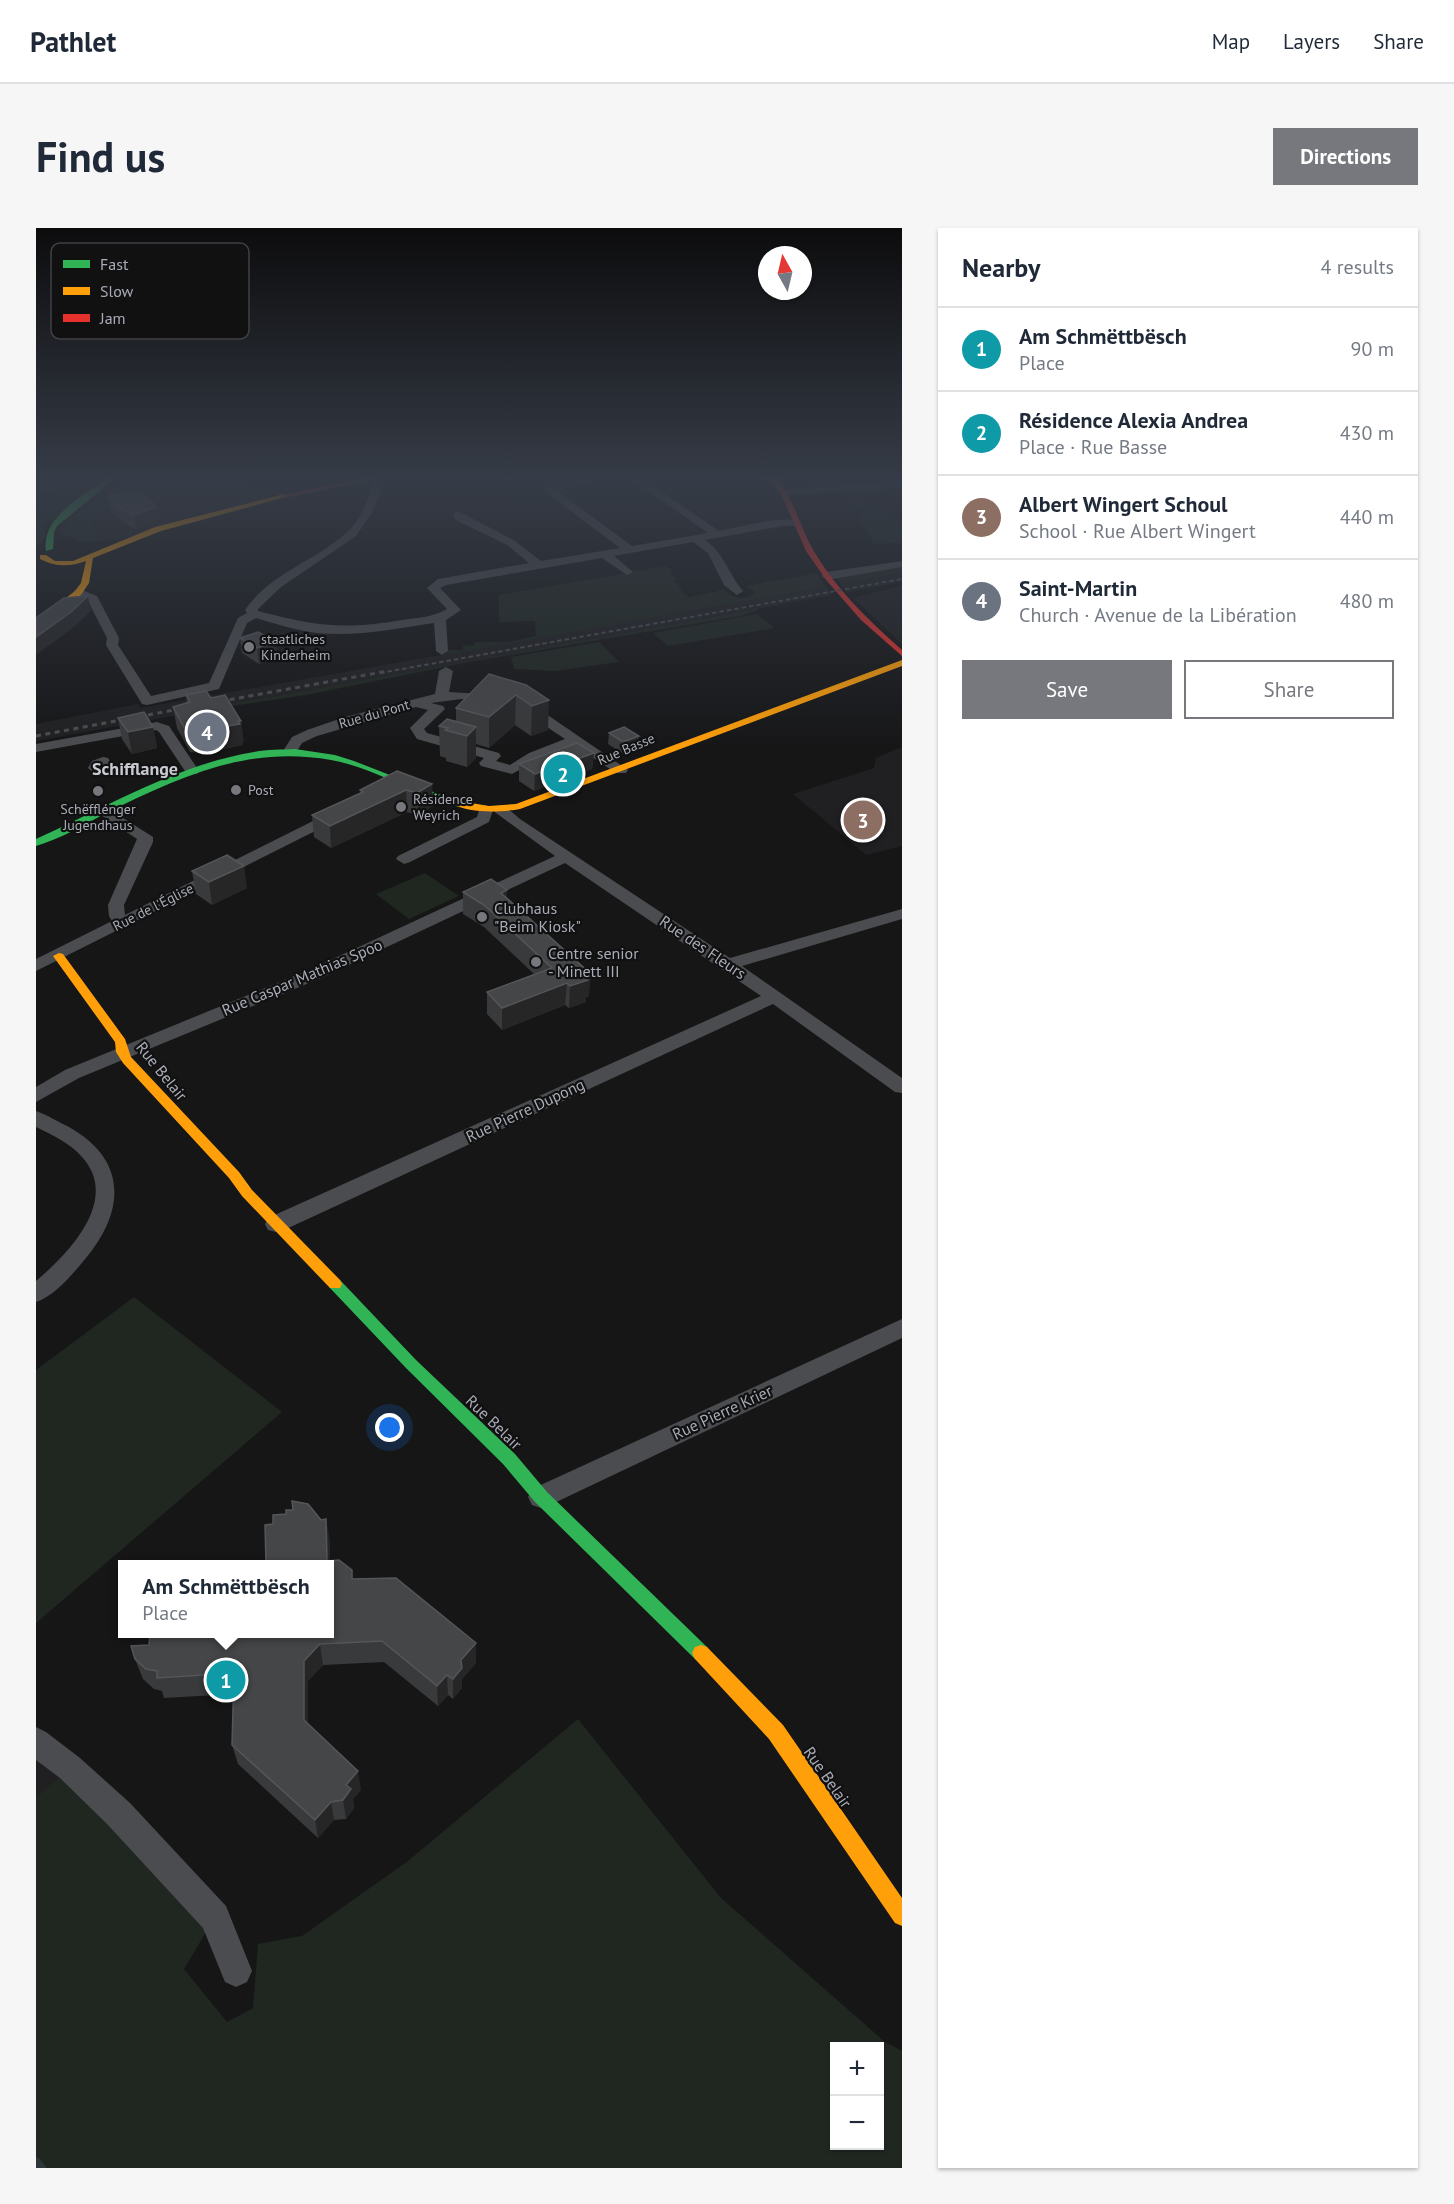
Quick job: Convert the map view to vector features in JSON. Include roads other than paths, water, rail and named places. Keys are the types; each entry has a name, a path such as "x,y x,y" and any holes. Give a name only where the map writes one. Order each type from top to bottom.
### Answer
{"street":[{"path":"75,569 87,574"},
{"path":"36,625 78,593 85,584 88,569"},
{"path":"254,614 251,610 253,607 276,584 300,569"},
{"path":"78,593 93,599 112,638 112,645 147,701 214,686 243,621 254,614 299,626 334,630 364,629 440,618 455,610 436,592 433,588 435,585 518,569"},
{"path":"623,569 627,572"},
{"path":"721,569 730,585 737,591"},
{"path":"822,569 843,596 902,654"},
{"path":"827,576 874,569"},
{"path":"440,618 442,651"},
{"name":"Rue Basse","path":"36,843 192,771 238,756 272,751 311,753 338,760 453,804 493,810 518,807 902,663"},
{"path":"441,696 446,671"},
{"name":"Rue du Pont","path":"290,751 304,736 413,702 441,696 480,696 516,703 543,717 621,770"},
{"path":"413,702 438,709 417,728 423,736 494,756 486,763 512,770 545,752 576,740"},
{"path":"36,748 157,726 164,729 192,771"},
{"path":"384,791 399,783"},
{"name":"Rue de l'Église","path":"36,966 354,806"},
{"path":"404,859 484,819 493,810"},
{"name":"Rue des Fleurs","path":"493,810 567,856 728,964 902,1087"},
{"path":"106,812 145,837 145,842 116,905 117,916 122,922"},
{"path":"38,828 51,838"},
{"name":"Rue Caspar Mathias Spoo","path":"36,1096 72,1074 315,974 567,856"},
{"path":"728,964 902,914"},
{"name":"Rue Belair","path":"58,956 121,1042 122,1052 276,1224 411,1364 509,1459 541,1497 727,1678 776,1732 902,1916"},
{"name":"Rue Pierre Dupong","path":"276,1224 774,997"},
{"path":"36,1118 82,1145 92,1156 104,1176 105,1203 99,1224 84,1246 36,1293"},
{"name":"Rue Pierre Krier","path":"541,1497 902,1328"},
{"path":"36,1742 70,1768 119,1814 215,1917 236,1971"}],"waterway":[{"path":"36,2161 42,2168"}],"railway":[{"path":"380,673 902,579"},
{"path":"211,703 388,671"},
{"path":"36,736 190,707"}],"place":[{"name":"staatliches Kinderheim","path":"249,647"},
{"name":"Saint-Martin","path":"207,732"},
{"name":"Résidence Alexia Andrea","path":"563,774"},
{"name":"Post","path":"236,790"},
{"name":"Schëfflénger Jugendhaus","path":"98,791"},
{"name":"Résidence Weyrich","path":"401,807"},
{"name":"Albert Wingert Schoul","path":"863,820"},
{"name":"Clubhaus \"Beim Kiosk\"","path":"482,917"},
{"name":"Centre senior - Minett III","path":"536,962"},
{"name":"Am Schmëttbësch","path":"226,1680"}],"district":[{"name":"Schifflange","path":"135,769"}]}
